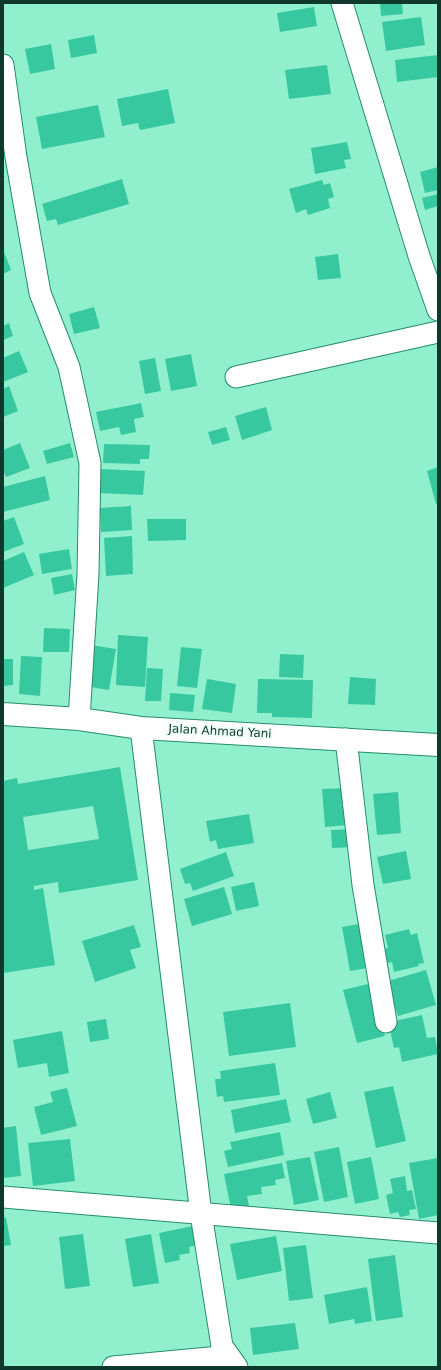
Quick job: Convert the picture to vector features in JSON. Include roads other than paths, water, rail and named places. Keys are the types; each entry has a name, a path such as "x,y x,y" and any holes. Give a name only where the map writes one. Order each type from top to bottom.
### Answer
{"highway":[{"name":"Jalan Ahmad Yani","path":"3,714 79,719 141,728 346,739 438,746"}],"street":[{"path":"342,3 438,310"},
{"path":"3,65 16,157 40,293 69,367 90,463 88,574 79,719"},
{"path":"236,377 438,332"},
{"path":"113,1367 224,1359 201,1214 141,728"},
{"path":"346,739 363,885 386,1022"},
{"path":"3,1197 438,1233"}]}
